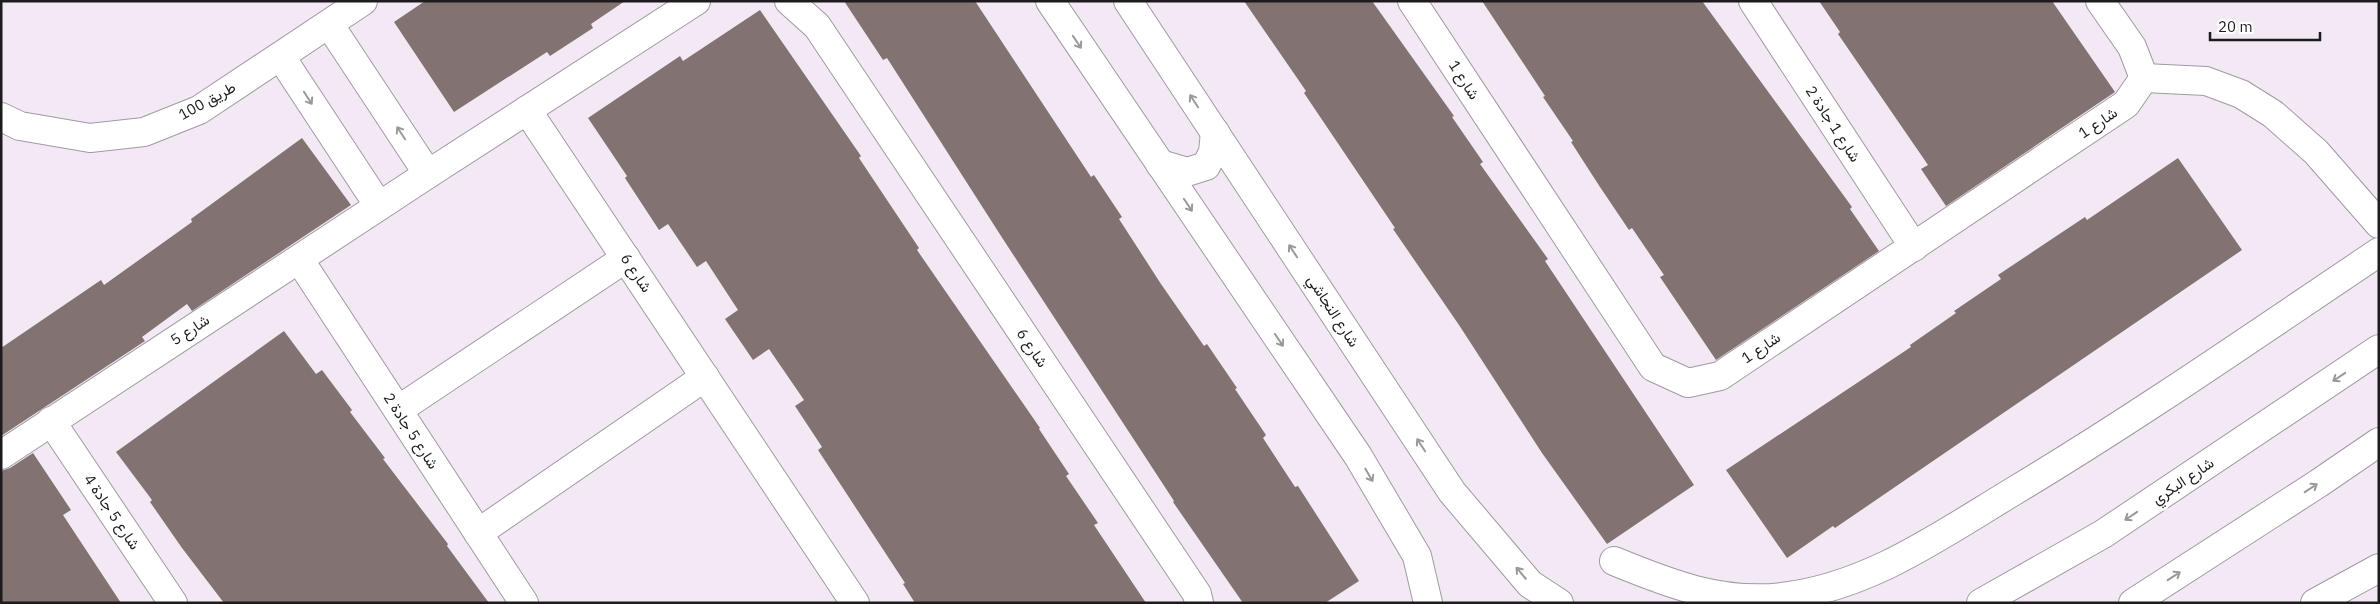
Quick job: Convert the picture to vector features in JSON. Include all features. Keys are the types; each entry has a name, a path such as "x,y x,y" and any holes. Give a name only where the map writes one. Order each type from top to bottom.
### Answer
{"street":[{"name":"طريق 100","path":"1,117 20,126 90,138 144,132 199,110 363,1"},
{"path":"527,110 696,1"},
{"name":"شارع 6","path":"788,1 817,26 1197,594 1199,603"},
{"path":"1050,1 1358,456 1417,556 1428,603"},
{"name":"شارع النجاشي","path":"1128,1 1452,492 1530,584 1559,603"},
{"name":"شارع 1","path":"1412,1 1653,367 1688,383 1720,376 1914,247 2126,104 2144,78"},
{"name":"شارع 1 جادة 2","path":"1753,1 1914,247"},
{"path":"2100,1 2132,47 2144,78 2206,81 2241,94 2273,114 2316,152 2379,224"},
{"path":"329,24 428,174"},
{"path":"281,57 379,206"},
{"name":"شارع 5","path":"1,455 527,110"},
{"name":"شارع 6","path":"527,110 855,603"},
{"path":"1160,164 1187,172 1206,166 1213,152 1215,132"},
{"path":"1614,561 1670,584 1735,599 1782,597 1833,588 1899,560 2106,436 2379,252"},
{"path":"398,410 626,258"},
{"name":"شارع 5 جادة 2","path":"299,259 524,603"},
{"name":"شارع البكري","path":"1981,603 2103,534 2379,349"},
{"path":"478,533 705,377"},
{"name":"شارع 5 جادة 4","path":"51,421 173,603"},
{"path":"2133,603 2319,484 2379,442"},
{"path":"2315,603 2379,568"}],"building":[{"path":"425,1 625,1 591,24 593,28 550,56 547,52 454,112 394,22"},
{"path":"844,1 975,1 1091,177 1094,175 1122,217 1119,219 1161,284 1204,346 1207,344 1237,388 1235,389 1266,435 1263,438 1295,487 1298,486 1359,581 1325,603 1243,603 1173,502 887,58 883,60"},
{"path":"1244,1 1372,1 1454,116 1452,117 1483,162 1480,164 1548,259 1545,261 1694,485 1607,544 1542,453 1304,93 1306,91"},
{"path":"1482,1 1702,1 1852,207 1850,209 1879,251 1716,360 1660,277 1664,275 1632,228 1629,230 1600,187 1571,142 1573,141 1543,97 1545,96"},
{"path":"1819,1 2052,1 2115,92 1946,206 1921,169 1928,165 1838,34 1840,32"},
{"path":"760,10 861,156 859,158 919,248 917,250 1040,428 1069,474 1066,476 1098,523 1094,525 1146,603 915,603 903,584 905,583 818,450 822,447 795,406 804,400 769,349 753,360 725,319 738,310 706,261 697,267 668,224 659,230 625,178 627,176 588,118 680,56 683,61"},
{"path":"302,138 351,205 192,311 187,304 142,337 145,341 1,436 1,348 101,280 104,285 192,222 191,219"},
{"path":"2178,158 2242,250 1835,528 1833,526 1787,558 1726,470 1911,347 1910,345 1956,313 1954,311 2001,279 1998,275 2085,217 2087,220"},
{"path":"284,331 316,374 322,370 352,410 350,412 385,458 383,459 448,544 447,546 489,603 224,603 182,548 150,502 152,500 116,452"},
{"path":"33,453 71,510 63,515 121,603 1,603 1,471 10,468"}]}
